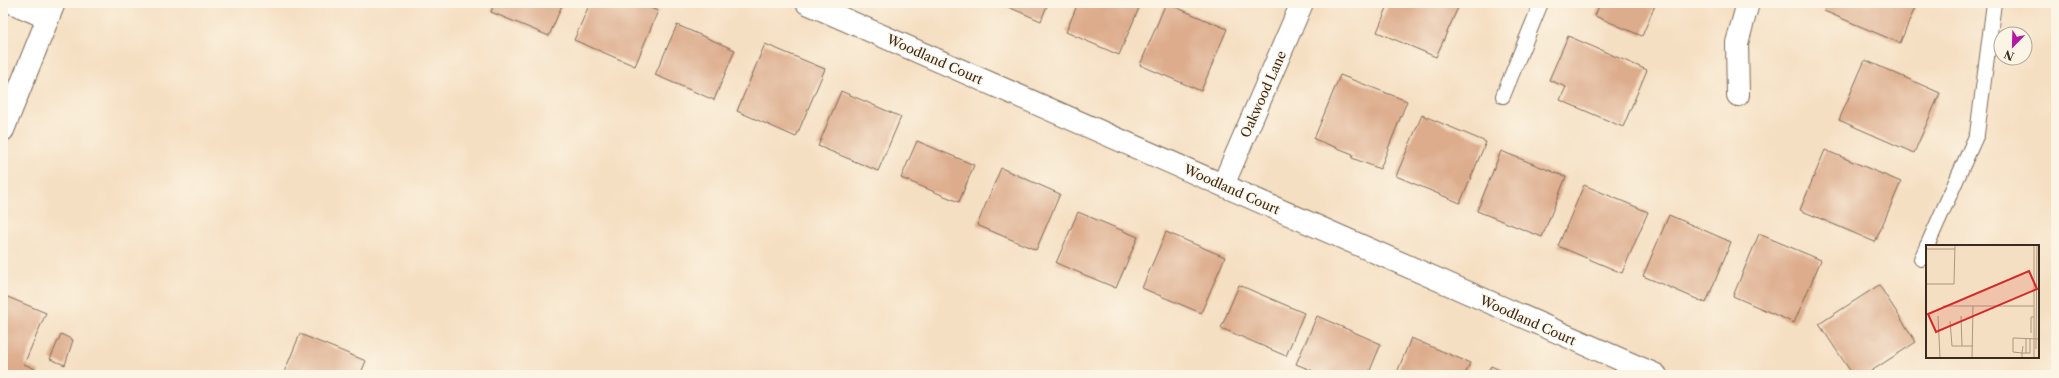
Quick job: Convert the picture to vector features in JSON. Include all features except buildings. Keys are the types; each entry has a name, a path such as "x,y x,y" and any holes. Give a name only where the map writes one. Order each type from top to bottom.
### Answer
{"street":[{"path":"3,130 51,11 13,3"},
{"name":"Woodland Court","path":"807,3 1656,375"},
{"name":"Oakwood Lane","path":"1223,185 1302,3"},
{"path":"1738,95 1737,43 1748,3"}],"lane":[{"path":"1503,96 1541,3"},
{"path":"1927,245 1976,134 1994,3"},
{"path":"1921,260 1926,248"}]}
